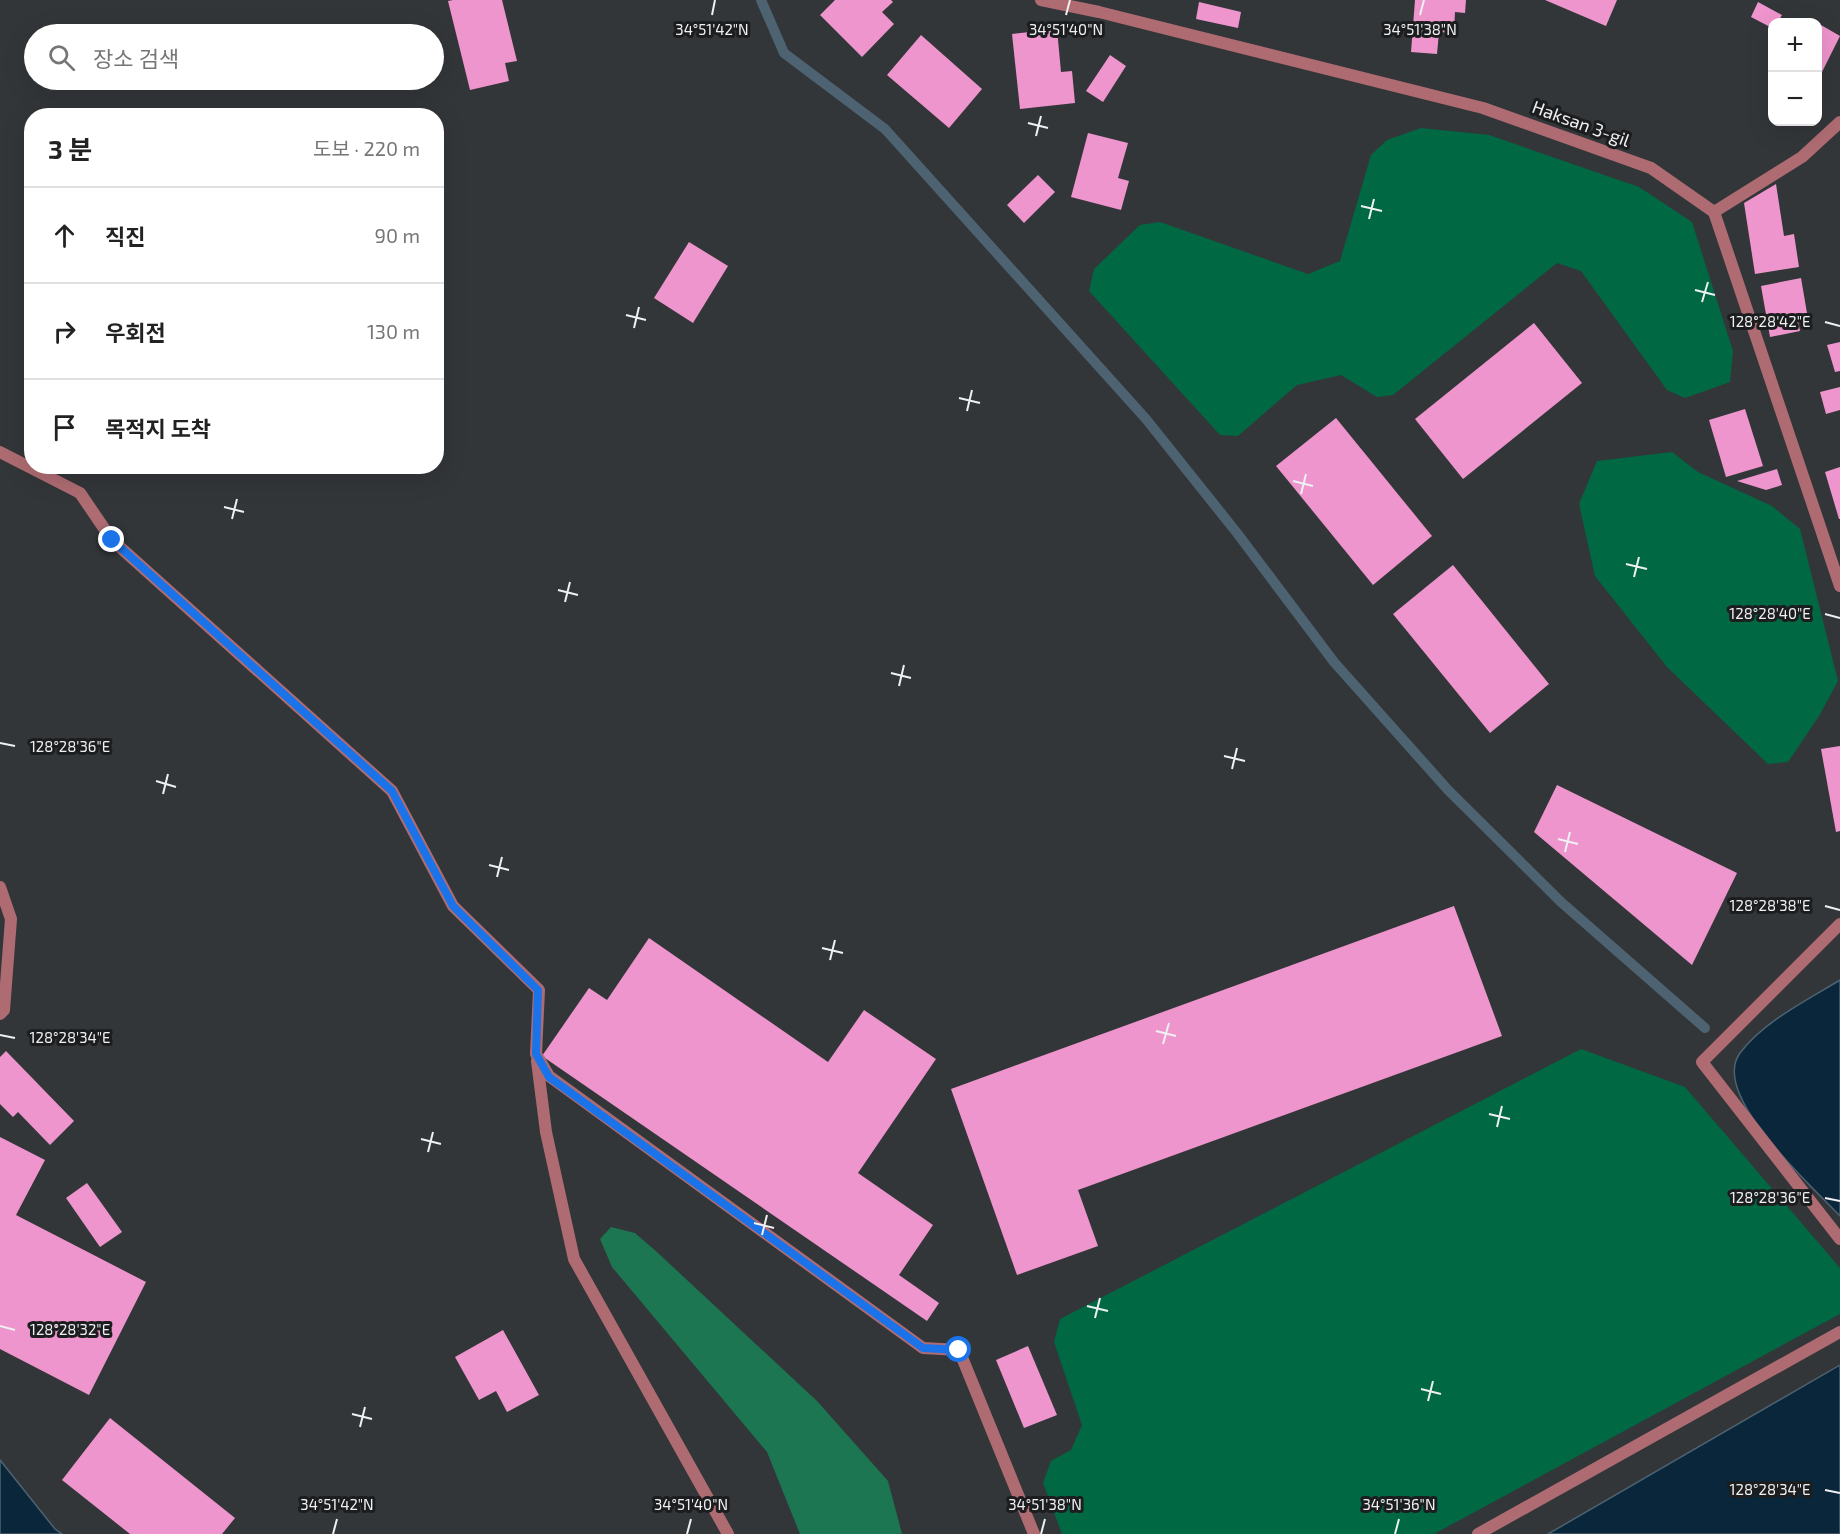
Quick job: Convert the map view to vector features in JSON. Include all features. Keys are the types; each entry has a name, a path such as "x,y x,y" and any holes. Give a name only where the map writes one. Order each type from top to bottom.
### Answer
{"street":[{"name":"Haksan 3-gil","path":"1041,0 1099,12 1483,108 1651,168 1714,212"},
{"path":"1840,122 1802,157 1714,212 1840,586"},
{"path":"0,452 24,464"},
{"path":"43,474 80,493 112,540 392,791 453,906 538,990 536,1054 546,1132 574,1259 728,1534"},
{"path":"0,887 11,919 4,1010 0,1014"},
{"path":"1840,924 1702,1062 1840,1239"},
{"path":"536,1054 549,1077 923,1348 959,1350 1034,1534"},
{"path":"1478,1534 1840,1332"}],"green space":[{"path":"1421,128 1489,135 1639,187 1692,222 1733,351 1730,382 1685,398 1667,390 1581,271 1557,263 1393,395 1377,397 1341,375 1297,385 1238,436 1220,435 1089,291 1094,269 1140,225 1160,222 1308,274 1340,261 1371,155 1387,140"},
{"path":"1672,452 1698,472 1772,506 1800,529 1838,681 1819,716 1788,762 1768,764 1667,667 1595,576 1579,504 1597,461"},
{"path":"1581,1049 1685,1087 1840,1268 1840,1314 1434,1534 1062,1534 1043,1483 1051,1461 1071,1450 1082,1425 1054,1342 1060,1319"},
{"path":"611,1227 635,1233 817,1401 888,1481 902,1534 800,1534 767,1452 612,1267 600,1239"}],"water":[{"path":"1840,980 1840,1216 1768,1139 1751,1115 1739,1092 1734,1071 1740,1053 1761,1031 1786,1012"},
{"path":"1840,1365 1840,1534 1548,1534"},
{"path":"0,1460 55,1529 62,1534 0,1534"}],"building":[{"path":"502,0 517,61 505,63 509,81 470,90 448,1"},
{"path":"835,0 891,0 893,2 882,12 894,24 862,57 820,15"},
{"path":"1415,0 1466,0 1465,13 1455,12 1454,33 1439,32 1437,54 1411,52"},
{"path":"1545,0 1617,0 1606,26"},
{"path":"1199,2 1241,12 1238,28 1196,19"},
{"path":"1758,2 1782,15 1780,18 1768,18 1768,26 1751,17"},
{"path":"1822,26 1840,36 1822,72"},
{"path":"1057,29 1061,72 1072,71 1075,103 1020,109 1012,34"},
{"path":"921,35 982,89 949,128 887,75"},
{"path":"1110,55 1126,66 1103,102 1086,91"},
{"path":"1088,133 1128,143 1118,178 1129,181 1121,210 1071,197"},
{"path":"1038,175 1055,192 1024,223 1007,205"},
{"path":"1776,184 1784,236 1794,234 1799,267 1755,274 1744,203"},
{"path":"689,242 728,266 693,323 654,298"},
{"path":"1801,278 1807,313 1797,315 1800,331 1770,337 1761,286"},
{"path":"1534,323 1582,383 1463,479 1415,419"},
{"path":"1840,342 1840,371 1835,372 1827,345"},
{"path":"1840,387 1840,410 1826,414 1820,392"},
{"path":"1745,409 1763,466 1726,477 1709,420"},
{"path":"1336,418 1432,536 1373,585 1276,466"},
{"path":"1840,467 1840,519 1839,519 1825,472"},
{"path":"1777,469 1782,485 1766,490 1737,481"},
{"path":"1453,565 1549,684 1490,733 1393,614"},
{"path":"1840,746 1840,831 1836,832 1821,749"},
{"path":"1557,785 1737,873 1692,965 1534,832"},
{"path":"1454,906 1502,1036 1078,1190 1098,1246 1017,1275 951,1089"},
{"path":"649,938 828,1062 864,1010 936,1059 858,1173 933,1225 899,1275 939,1303 927,1321 542,1056 589,988 607,1000"},
{"path":"6,1051 74,1121 50,1145 18,1112 13,1117 0,1104 0,1057"},
{"path":"0,1137 45,1160 16,1215 146,1282 89,1395 0,1349"},
{"path":"87,1183 122,1232 100,1247 66,1198"},
{"path":"503,1330 539,1395 507,1412 496,1391 479,1400 455,1357"},
{"path":"1028,1346 1057,1415 1024,1428 996,1360"},
{"path":"110,1418 235,1518 222,1534 130,1534 62,1480"}],"waterway":[{"path":"761,0 784,53 885,129 1146,419 1237,533 1334,662 1448,790 1561,902 1705,1028"}],"route":[{"path":"112,540 392,791 453,906 538,990 536,1054 549,1077 923,1348 959,1350"}]}
